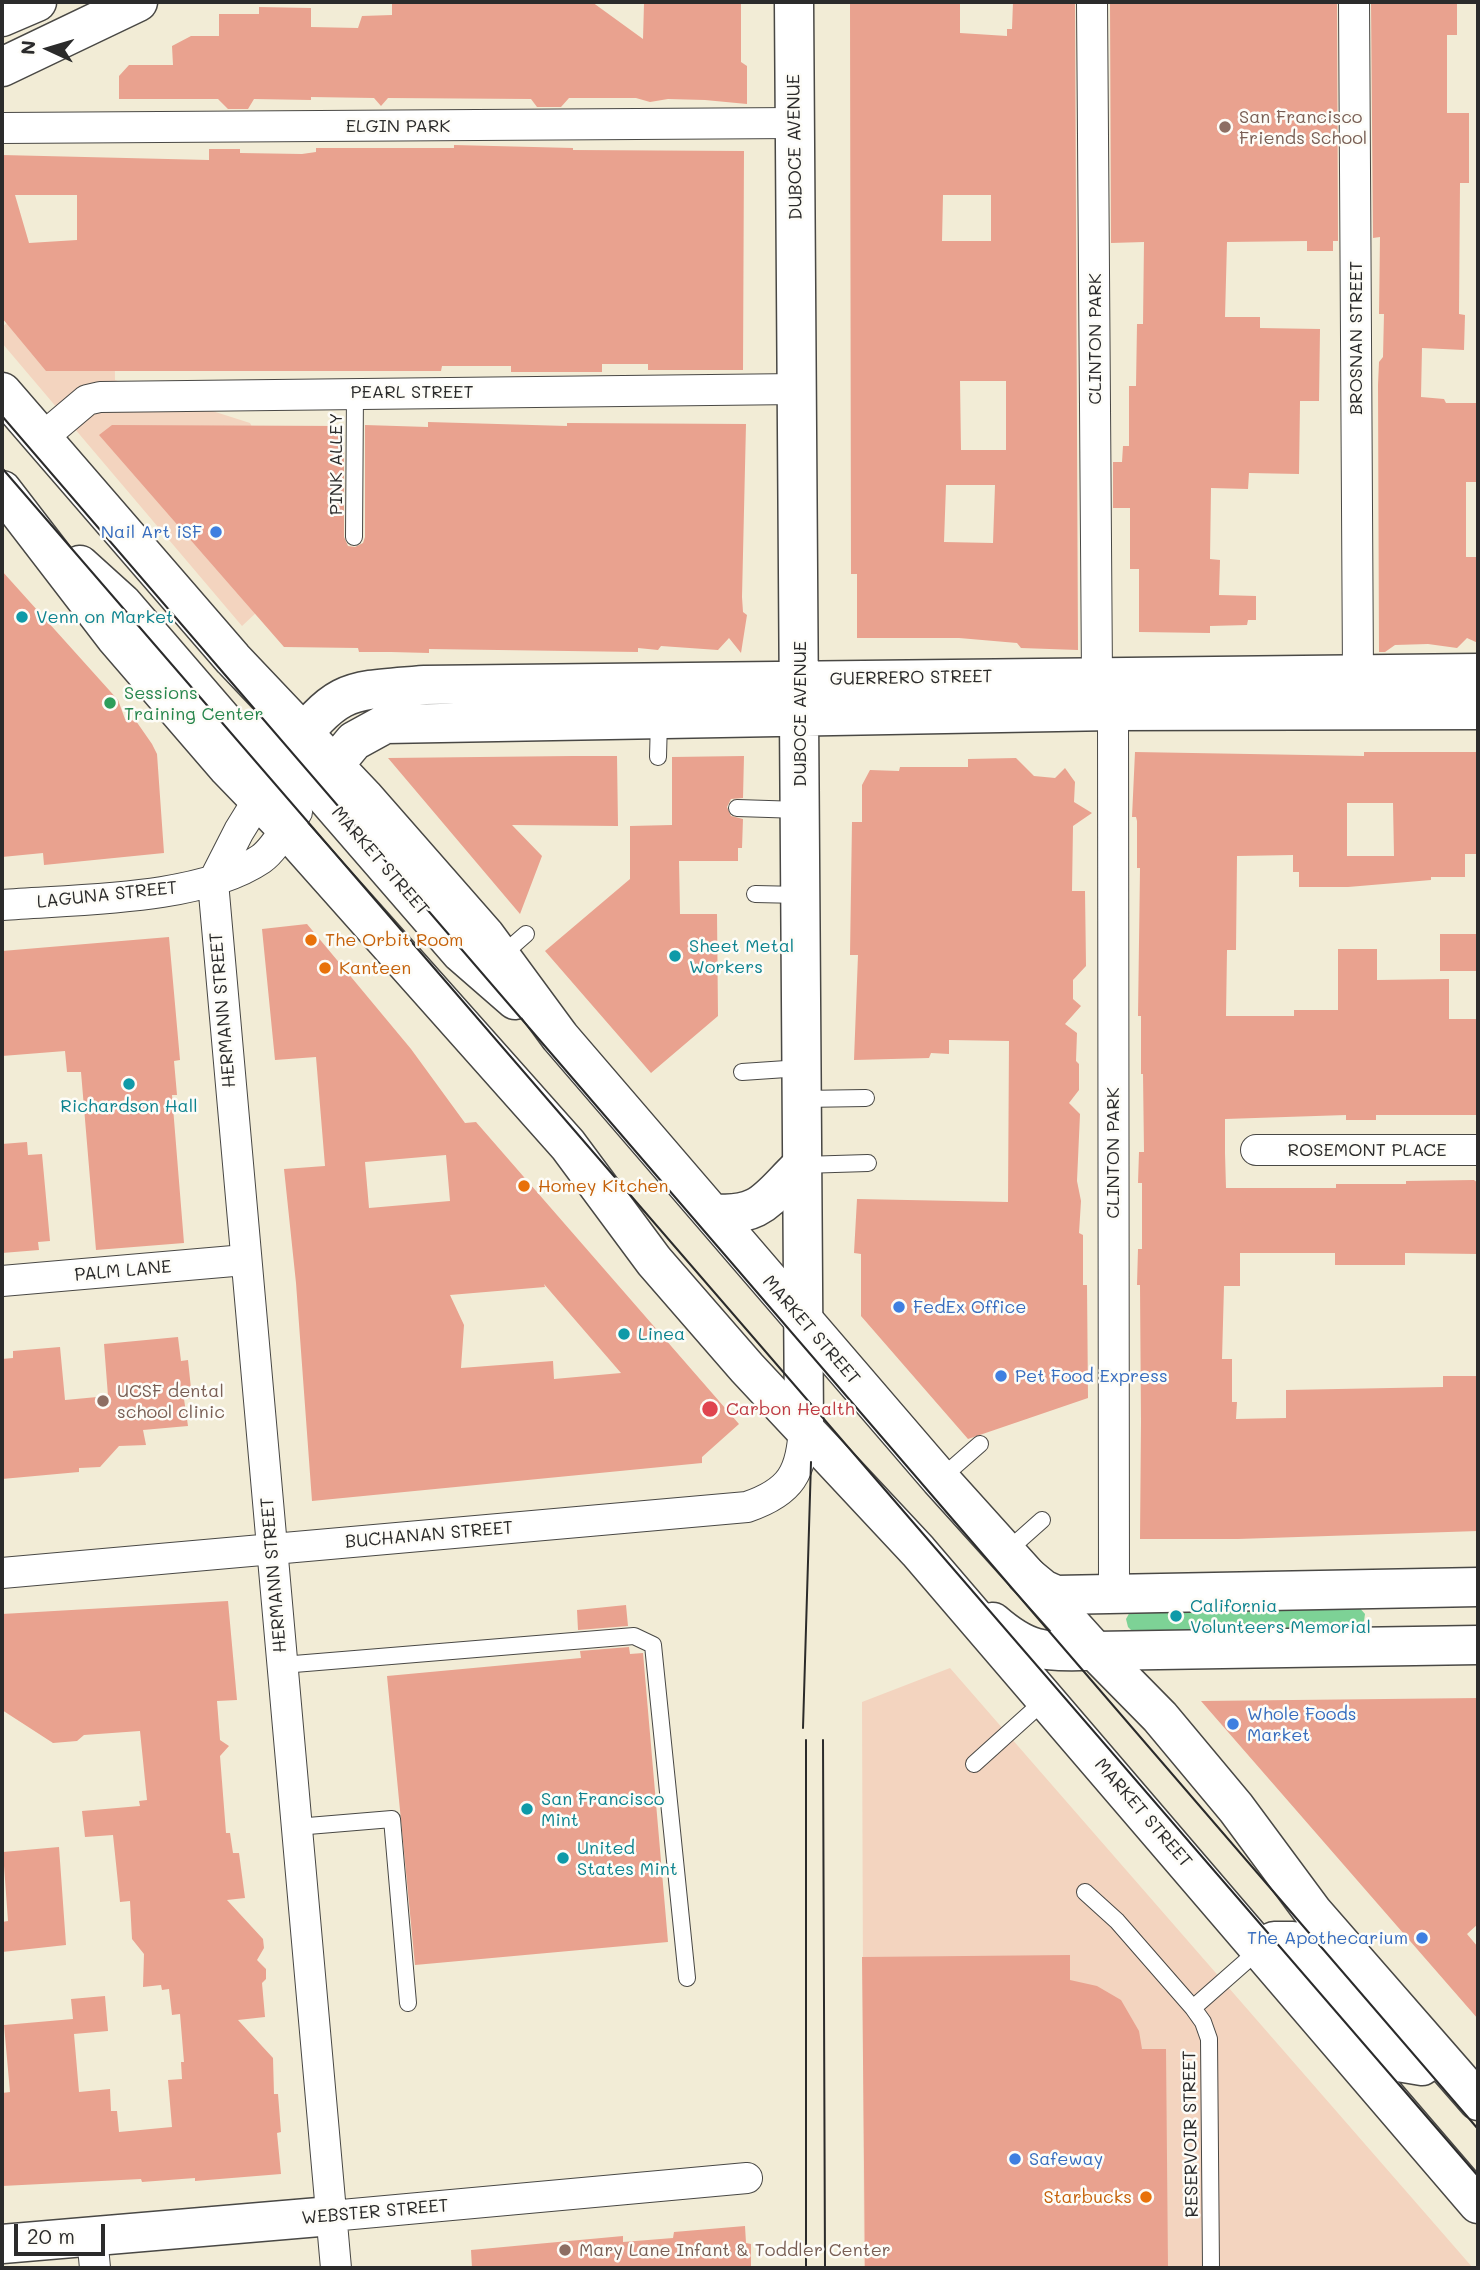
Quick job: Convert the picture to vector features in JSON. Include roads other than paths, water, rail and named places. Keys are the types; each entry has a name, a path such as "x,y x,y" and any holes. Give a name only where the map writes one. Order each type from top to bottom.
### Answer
{"main road":[{"path":"2,17 37,2"},
{"name":"DUBOCE AVENUE","path":"794,2 804,1412"},
{"path":"2,67 136,3"},
{"name":"MARKET STREET","path":"2,392 233,659 280,766 308,797 514,945 559,1037"},
{"name":"MARKET STREET","path":"10,500 98,618 280,766 461,953 559,1037 940,1479 1095,1651 1149,1745 1218,1824 1313,1912 1478,2101"},
{"name":"GUERRERO STREET","path":"280,766 336,700 355,691 379,689 799,679 1478,673"},
{"path":"308,797 354,741 385,724 659,738 800,718 1113,711 1478,710"},
{"name":"MARKET STREET","path":"308,797 324,870 568,1145 654,1261 747,1368 804,1412 842,1466 1444,2160 1478,2204"},
{"path":"712,1213 737,1216 750,1212 802,1165"},
{"path":"918,1551 1016,1642 1060,1651 1478,1645"},
{"path":"1016,1563 1043,1590 1056,1595 1478,1587"},
{"path":"1387,1589 1387,1646"},
{"path":"1260,1949 1274,1941 1293,1941 1398,2062 1422,2066 1437,2054"},
{"name":"MARKET STREET","path":"1444,2160 1478,2193"},
{"name":"WEBSTER STREET","path":"2,2244 93,2252 331,2216"}],"street":[{"name":"CLINTON PARK","path":"1092,2 1097,677"},
{"name":"BROSNAN STREET","path":"1354,2 1358,675"},
{"name":"ELGIN PARK","path":"2,128 795,123"},
{"name":"PEARL STREET","path":"42,438 94,397 798,389"},
{"name":"CLINTON PARK","path":"1113,711 1114,1595"},
{"path":"213,882 280,766"},
{"name":"LAGUNA STREET","path":"2,905 168,891 213,882 262,858 308,797"},
{"name":"HERMANN STREET","path":"213,882 336,2268"},
{"name":"ROSEMONT PLACE","path":"1256,1150 1478,1150"},
{"name":"PALM LANE","path":"2,1282 245,1260"},
{"name":"BUCHANAN STREET","path":"2,1573 747,1507 768,1500 787,1488 803,1450 804,1412"},
{"name":"WEBSTER STREET","path":"331,2216 747,2178"}],"lane":[{"name":"PINK ALLEY","path":"354,537 355,392"},
{"path":"737,808 800,810"},
{"path":"755,894 800,895"},
{"path":"742,1072 866,1098"},
{"path":"802,1165 868,1163"},
{"path":"940,1479 980,1444"},
{"path":"1016,1563 1042,1520"},
{"path":"282,1665 634,1636 653,1645 687,1978"},
{"path":"974,1763 1045,1700"},
{"path":"296,1827 392,1819 408,2003"},
{"name":"RESERVOIR STREET","path":"1085,1892 1117,1921 1193,2008 1203,2022 1209,2039 1211,2268"},
{"path":"1193,2008 1260,1949"}],"tram line":[{"path":"2,416 1478,2129"},
{"path":"2,468 1478,2176"},
{"path":"803,1728 811,1462"},
{"path":"806,1740 806,2268"},
{"path":"823,1740 825,2268"}],"place":[{"name":"San Francisco Friends School","path":"1225,127"},
{"name":"Nail Art iSF","path":"216,532"},
{"name":"Venn on Market","path":"22,617"},
{"name":"Sessions Training Center","path":"110,703"},
{"name":"The Orbit Room","path":"311,940"},
{"name":"Sheet Metal Workers","path":"675,956"},
{"name":"Kanteen","path":"325,968"},
{"name":"Richardson Hall","path":"129,1084"},
{"name":"Homey Kitchen","path":"524,1186"},
{"name":"FedEx Office","path":"899,1307"},
{"name":"Linea","path":"624,1334"},
{"name":"Pet Food Express","path":"1001,1376"},
{"name":"UCSF dental school clinic","path":"103,1401"},
{"name":"Carbon Health","path":"710,1409"},
{"name":"California Volunteers Memorial","path":"1176,1616"},
{"name":"Whole Foods Market","path":"1233,1724"},
{"name":"San Francisco Mint","path":"527,1809"},
{"name":"United States Mint","path":"563,1858"},
{"name":"The Apothecarium","path":"1422,1938"},
{"name":"Safeway","path":"1015,2159"},
{"name":"Starbucks","path":"1146,2197"},
{"name":"Mary Lane Infant & Toddler Center","path":"565,2250"}]}
